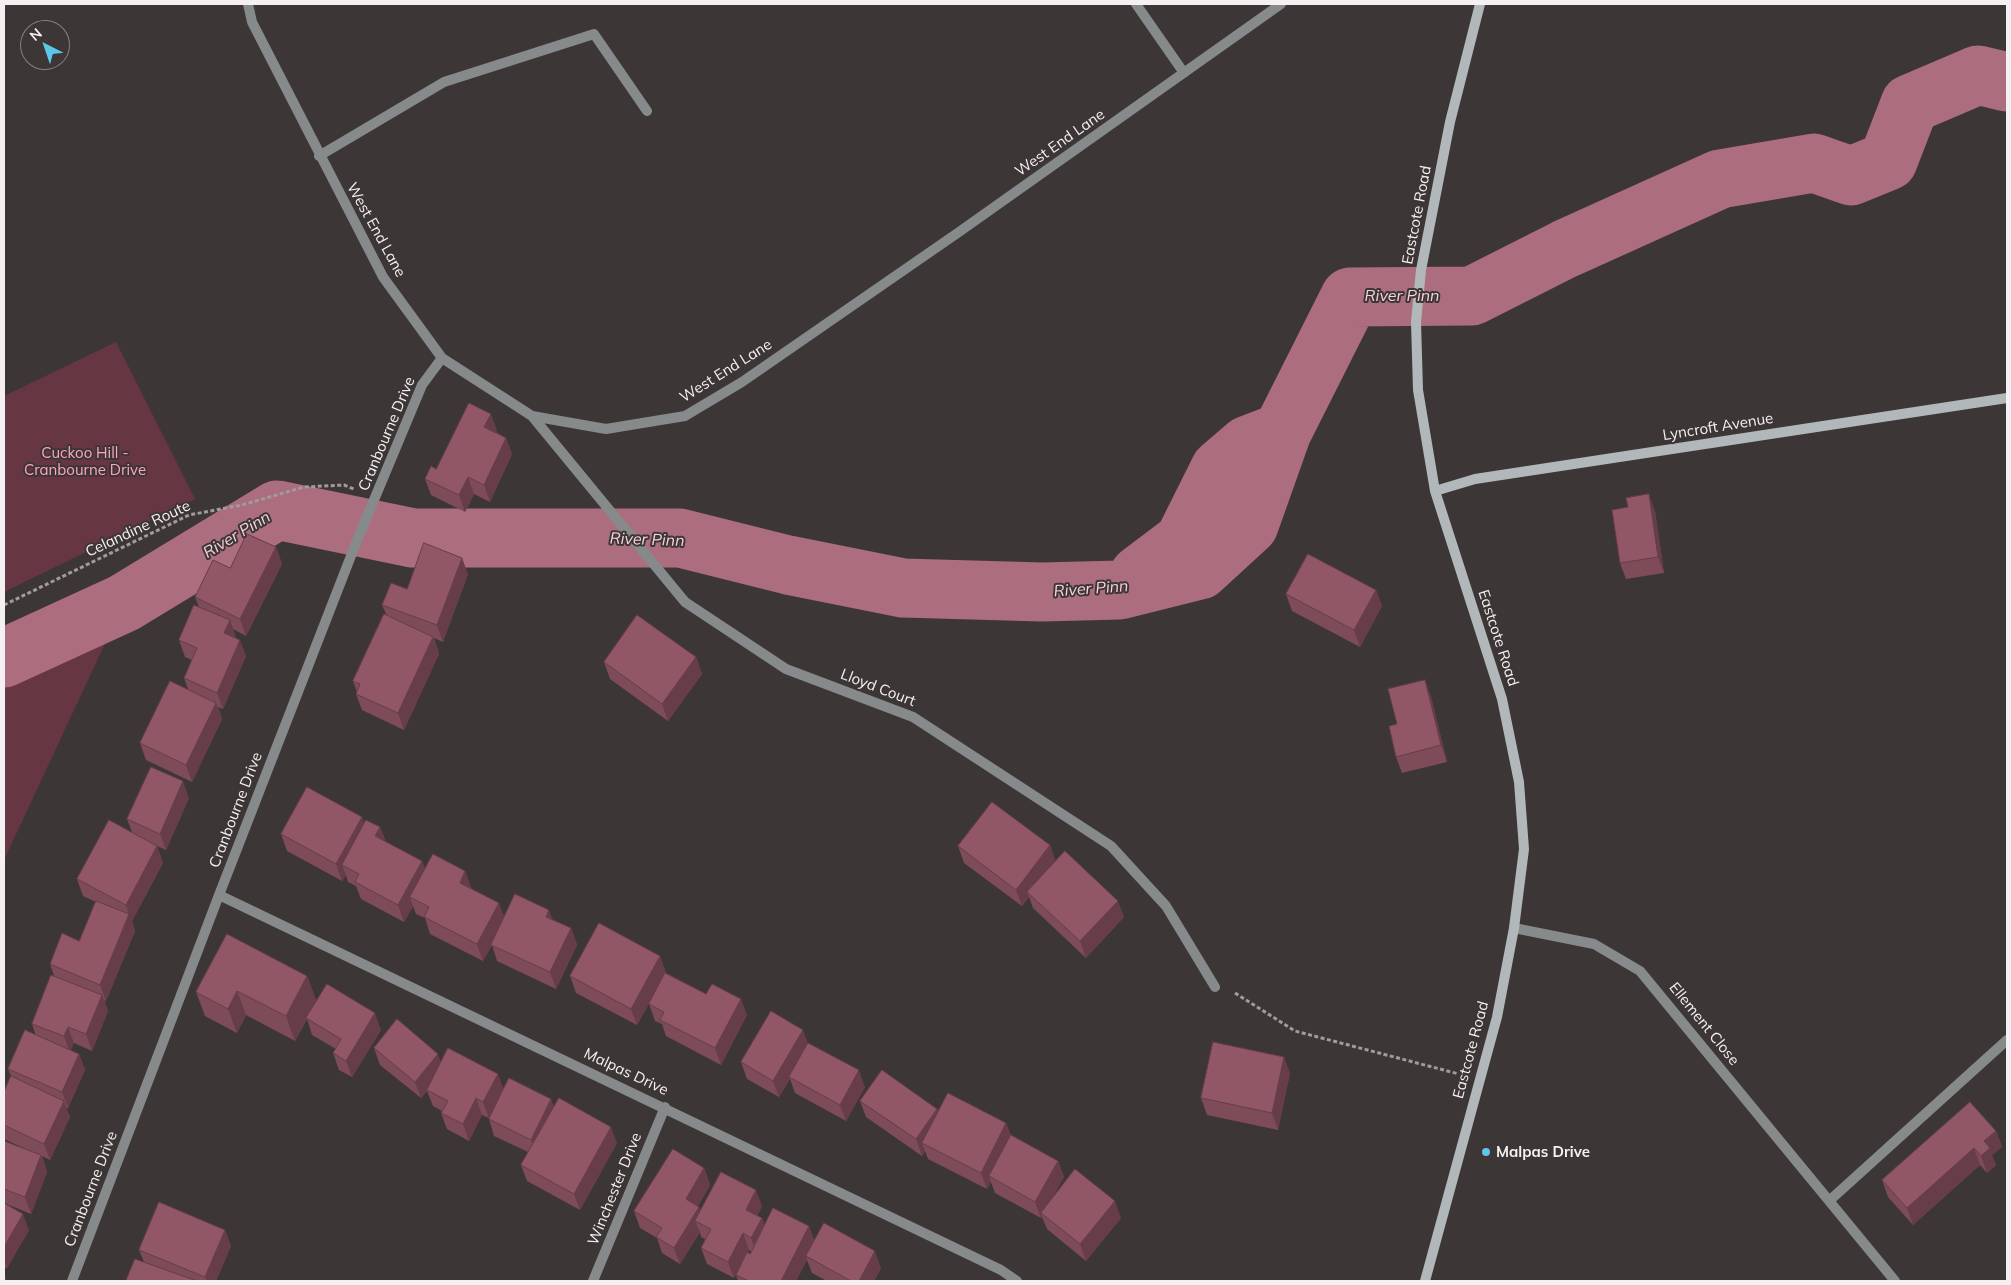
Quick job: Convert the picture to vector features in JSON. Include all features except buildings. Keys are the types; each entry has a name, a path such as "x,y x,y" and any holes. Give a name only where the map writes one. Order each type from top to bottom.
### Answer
{"street":[{"name":"West End Lane","path":"248,4 252,22 319,156 383,277 442,358 532,416 606,429 685,416 742,382 960,232 1281,4"},
{"path":"1136,4 1184,73"},
{"name":"Eastcote Road","path":"1425,1281 1497,1017 1514,928 1524,849 1519,782 1502,699 1435,491 1418,390 1416,322 1421,270 1450,122 1480,4"},
{"path":"319,156 444,82 594,34 647,111"},
{"name":"Cranbourne Drive","path":"72,1281 356,543 422,385 442,358"},
{"name":"Lyncroft Avenue","path":"1435,491 1484,478 2007,398"},
{"name":"Lloyd Court","path":"532,416 685,602 786,669 913,717 1111,846 1166,906 1215,987"},
{"name":"Malpas Drive","path":"219,895 665,1107 1001,1270 1017,1281"},
{"name":"Ellement Close","path":"1514,928 1594,944 1640,971 1895,1281"},
{"path":"1829,1201 2007,1040"},
{"name":"Winchester Drive","path":"593,1281 665,1107"}],"path":[{"name":"Celandine Route","path":"4,606 189,515 242,505 304,487 344,486 375,500"},
{"path":"1215,987 1238,994 1295,1031 1479,1079"}],"green space":[{"name":"Cuckoo Hill - Cranbourne Drive","path":"116,342 195,499 4,592 4,396"},
{"path":"124,603 4,860 4,657"}],"waterway":[{"name":"River Pinn","path":"4,658 124,603 277,510 413,538 680,538 788,565 903,588 1042,592 1120,590 1200,570 1249,525 1282,432 1350,297 1472,296 1565,249 1720,179 1814,163 1851,176 1888,161 1910,104 1978,75 2007,82"},
{"path":"1139,575 1184,541 1220,469 1248,445 1282,432"}],"place":[{"name":"Malpas Drive","path":"1486,1152"}]}
